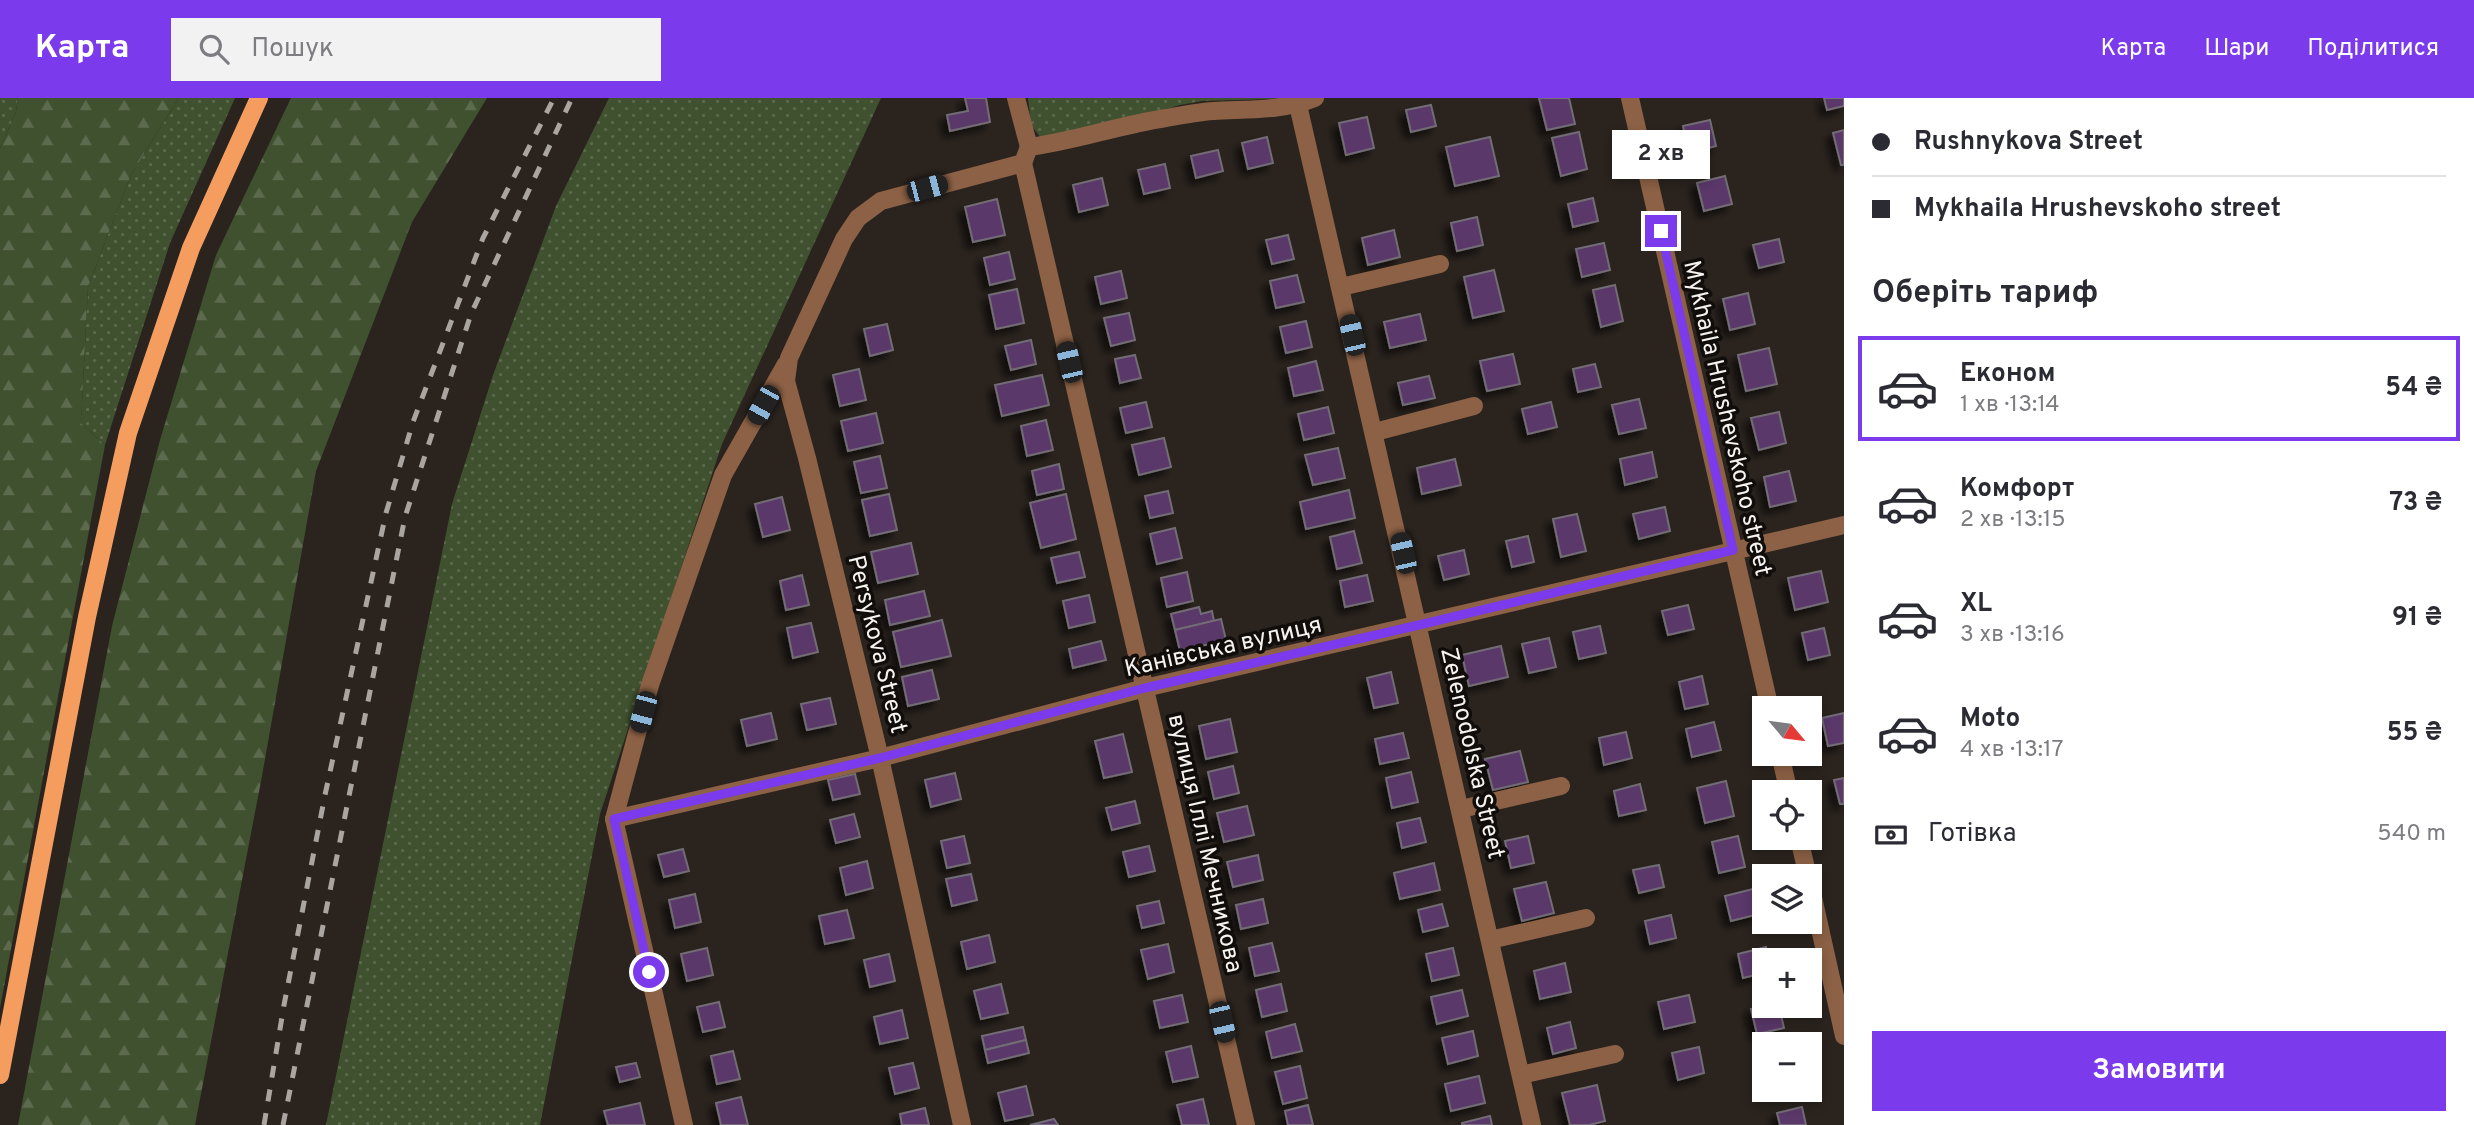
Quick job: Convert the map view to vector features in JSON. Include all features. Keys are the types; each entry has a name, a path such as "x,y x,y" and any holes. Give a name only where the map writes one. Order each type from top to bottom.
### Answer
{"main road":[{"path":"0,1075 87,617 128,433 191,248 259,98"}],"street":[{"name":"вулиця Іллі Мечникова","path":"1016,98 1026,155 1245,1125"},
{"path":"684,1125 614,819 650,685 723,475 789,358 844,239 858,218 881,201 1062,143 1161,118 1211,111 1261,110 1298,105 1315,98"},
{"name":"Mykhaila Hrushevskoho street","path":"1630,98 1767,696"},
{"name":"Zelenodolska Street","path":"1298,105 1532,1125"},
{"path":"1341,287 1440,264"},
{"name":"Persykova Street","path":"789,358 786,382 880,758 962,1125"},
{"path":"1374,432 1474,407"},
{"name":"Канівська вулиця","path":"614,819 880,758 1145,688 1844,525"},
{"path":"1461,810 1561,786"},
{"path":"1490,940 1586,918"},
{"path":"1821,934 1844,1036"},
{"path":"1521,1074 1615,1054"}],"green space":[{"path":"0,98 18,98 16,112 0,148"},
{"path":"18,98 179,98 131,175 88,287 81,423 105,445 0,1008 0,148 16,112"},
{"path":"179,98 235,98 170,243 105,445 81,423 88,287 131,175"},
{"path":"291,98 487,98 412,222 316,471 262,776 195,1125 18,1125 112,626 160,440 216,255"},
{"path":"609,98 881,98 722,444 600,814 540,1125 326,1125 452,504 493,375 556,206"},
{"path":"1028,98 1301,98 1202,101 1086,133 1041,138 1031,125"}],"building":[{"path":"965,98 986,98 990,122 950,131 947,115 968,111"},
{"path":"1539,98 1569,98 1575,124 1547,130"},
{"path":"1824,98 1844,98 1844,106 1827,110"},
{"path":"1431,105 1436,126 1411,132 1406,110"},
{"path":"1367,117 1374,148 1346,155 1339,123"},
{"path":"1710,120 1716,146 1689,153 1683,126"},
{"path":"1844,130 1844,165 1841,165 1833,133"},
{"path":"1579,132 1587,169 1561,176 1552,138"},
{"path":"1267,137 1273,163 1248,169 1242,143"},
{"path":"1490,137 1499,176 1455,186 1446,147"},
{"path":"1218,150 1223,171 1196,178 1191,156"},
{"path":"1165,164 1170,188 1144,194 1138,170"},
{"path":"1725,176 1732,204 1704,211 1697,183"},
{"path":"1102,178 1108,205 1079,212 1073,185"},
{"path":"1593,198 1598,221 1573,227 1568,204"},
{"path":"997,199 1005,235 973,242 965,207"},
{"path":"1477,217 1483,245 1457,251 1451,223"},
{"path":"1394,230 1400,257 1368,265 1362,238"},
{"path":"1288,235 1294,259 1272,264 1266,240"},
{"path":"1779,239 1784,262 1759,268 1753,245"},
{"path":"1604,243 1610,270 1582,277 1576,249"},
{"path":"1009,252 1015,279 990,285 984,258"},
{"path":"1494,270 1504,311 1473,318 1464,277"},
{"path":"1121,271 1127,298 1101,304 1095,277"},
{"path":"1297,275 1304,302 1276,308 1270,281"},
{"path":"1615,285 1623,321 1601,327 1593,290"},
{"path":"1017,289 1024,323 996,329 989,295"},
{"path":"1748,293 1755,324 1730,330 1723,299"},
{"path":"1129,313 1135,340 1111,346 1104,318"},
{"path":"1420,314 1426,340 1390,348 1384,322"},
{"path":"1306,321 1312,347 1286,353 1280,327"},
{"path":"887,324 893,350 870,356 864,329"},
{"path":"1031,340 1036,364 1011,370 1005,346"},
{"path":"1769,348 1777,384 1746,391 1738,355"},
{"path":"1513,354 1520,384 1487,391 1480,361"},
{"path":"1135,355 1141,378 1120,383 1115,359"},
{"path":"1316,361 1323,390 1294,396 1288,368"},
{"path":"1595,364 1601,387 1578,392 1573,369"},
{"path":"859,369 866,400 840,406 833,375"},
{"path":"1042,375 1049,405 1002,416 995,385"},
{"path":"1429,376 1435,398 1403,405 1398,383"},
{"path":"1639,399 1646,428 1619,434 1612,405"},
{"path":"1146,402 1152,427 1126,433 1120,408"},
{"path":"1551,402 1557,427 1528,434 1522,409"},
{"path":"1328,407 1334,433 1304,440 1298,414"},
{"path":"1779,412 1786,443 1759,450 1751,418"},
{"path":"876,413 883,443 848,451 841,421"},
{"path":"1046,420 1053,450 1027,456 1021,426"},
{"path":"1164,438 1171,467 1139,475 1132,445"},
{"path":"1338,448 1345,478 1313,485 1305,455"},
{"path":"1652,452 1657,477 1625,485 1620,459"},
{"path":"880,456 887,488 861,493 854,462"},
{"path":"1455,459 1461,485 1422,494 1417,468"},
{"path":"1059,464 1064,489 1037,495 1032,471"},
{"path":"1789,471 1796,501 1770,507 1764,477"},
{"path":"1349,490 1355,518 1306,529 1300,502"},
{"path":"1168,491 1173,513 1150,518 1145,496"},
{"path":"889,494 897,530 870,536 862,500"},
{"path":"1066,494 1076,539 1041,548 1030,503"},
{"path":"782,497 790,530 763,537 755,504"},
{"path":"1665,507 1670,531 1639,539 1633,514"},
{"path":"1577,514 1586,551 1561,557 1553,519"},
{"path":"1175,528 1182,558 1157,564 1150,534"},
{"path":"1354,531 1362,563 1337,569 1330,537"},
{"path":"1528,536 1534,562 1512,567 1506,541"},
{"path":"911,543 918,574 878,583 871,552"},
{"path":"1464,550 1469,574 1444,580 1438,556"},
{"path":"1079,552 1085,577 1057,583 1051,558"},
{"path":"1821,571 1828,602 1795,610 1788,578"},
{"path":"1187,572 1193,601 1167,607 1161,578"},
{"path":"802,575 809,605 786,610 780,581"},
{"path":"1367,575 1373,601 1345,607 1340,581"},
{"path":"924,591 930,616 890,625 885,600"},
{"path":"1089,595 1095,622 1069,628 1063,601"},
{"path":"1688,605 1694,629 1668,635 1662,611"},
{"path":"1199,607 1201,614 1212,611 1214,621 1175,630 1171,614"},
{"path":"1221,619 1226,640 1180,651 1175,630"},
{"path":"942,620 951,656 901,667 893,632"},
{"path":"811,623 818,652 793,658 787,628"},
{"path":"1600,626 1606,653 1579,659 1573,632"},
{"path":"1824,628 1830,655 1808,660 1802,633"},
{"path":"1549,638 1556,667 1529,673 1522,644"},
{"path":"1101,641 1106,660 1073,668 1069,649"},
{"path":"1501,646 1508,677 1469,686 1462,655"},
{"path":"932,670 939,699 908,706 902,677"},
{"path":"1391,672 1398,703 1374,708 1367,678"},
{"path":"1702,676 1708,704 1685,709 1679,682"},
{"path":"830,698 836,724 807,730 801,704"},
{"path":"771,713 777,739 747,746 741,720"},
{"path":"1844,713 1844,743 1828,746 1822,718"},
{"path":"1230,719 1237,752 1206,759 1199,726"},
{"path":"1714,722 1721,750 1692,757 1686,729"},
{"path":"1626,732 1632,758 1604,765 1599,738"},
{"path":"1403,733 1409,758 1380,764 1375,739"},
{"path":"1123,734 1132,772 1104,778 1095,741"},
{"path":"1520,751 1528,782 1493,790 1485,759"},
{"path":"1233,766 1239,793 1214,799 1208,772"},
{"path":"1411,772 1418,802 1392,808 1386,778"},
{"path":"955,773 961,799 931,807 925,780"},
{"path":"855,774 860,794 833,800 828,780"},
{"path":"1844,778 1844,804 1840,804 1834,780"},
{"path":"1726,781 1734,816 1705,823 1697,788"},
{"path":"1640,784 1646,810 1619,816 1614,791"},
{"path":"1135,801 1140,823 1112,830 1106,808"},
{"path":"1247,806 1254,835 1224,842 1217,813"},
{"path":"854,814 860,837 836,843 830,820"},
{"path":"1420,818 1426,842 1402,848 1397,823"},
{"path":"964,836 970,863 947,868 941,841"},
{"path":"1528,836 1534,863 1511,868 1505,841"},
{"path":"1738,836 1745,867 1719,873 1712,842"},
{"path":"1149,846 1155,871 1129,877 1123,852"},
{"path":"683,849 689,871 664,877 658,855"},
{"path":"1258,855 1263,880 1233,887 1227,862"},
{"path":"867,861 873,888 846,895 840,868"},
{"path":"1434,863 1440,890 1400,899 1394,873"},
{"path":"1659,865 1664,887 1639,893 1633,870"},
{"path":"971,874 977,900 952,906 946,879"},
{"path":"1546,882 1554,913 1522,921 1514,889"},
{"path":"1752,889 1752,916 1731,921 1725,896"},
{"path":"695,894 701,922 675,928 669,900"},
{"path":"1263,899 1268,923 1241,929 1236,905"},
{"path":"1159,901 1164,923 1142,928 1137,906"},
{"path":"1442,904 1448,926 1423,932 1418,910"},
{"path":"847,910 854,938 825,944 819,916"},
{"path":"1671,915 1676,938 1650,944 1645,921"},
{"path":"989,935 995,962 967,969 961,942"},
{"path":"1272,943 1279,971 1255,976 1249,948"},
{"path":"1168,944 1174,972 1148,979 1141,950"},
{"path":"707,948 713,975 687,981 681,954"},
{"path":"1453,948 1459,975 1432,981 1426,954"},
{"path":"1752,950 1752,976 1743,978 1738,954"},
{"path":"889,954 895,981 870,987 864,960"},
{"path":"1565,963 1571,992 1540,999 1534,971"},
{"path":"1001,984 1008,1013 981,1019 974,991"},
{"path":"1281,984 1287,1011 1262,1017 1256,990"},
{"path":"1462,990 1468,1016 1437,1024 1431,997"},
{"path":"1182,995 1188,1022 1160,1028 1154,1001"},
{"path":"1689,995 1695,1022 1664,1029 1658,1002"},
{"path":"719,1002 725,1027 703,1032 697,1007"},
{"path":"902,1010 908,1038 880,1044 874,1017"},
{"path":"1753,1018 1782,1018 1784,1028 1757,1032"},
{"path":"1570,1022 1576,1048 1553,1054 1547,1028"},
{"path":"1295,1024 1302,1051 1272,1058 1266,1032"},
{"path":"1023,1027 1026,1040 985,1050 982,1036"},
{"path":"1473,1031 1478,1056 1448,1064 1442,1038"},
{"path":"1026,1040 1029,1053 988,1063 985,1050"},
{"path":"1191,1046 1198,1077 1173,1082 1166,1052"},
{"path":"1699,1047 1704,1073 1678,1080 1672,1053"},
{"path":"733,1051 740,1079 717,1084 711,1056"},
{"path":"636,1063 640,1077 620,1082 616,1067"},
{"path":"913,1063 919,1088 895,1094 889,1068"},
{"path":"1300,1066 1307,1098 1283,1104 1275,1072"},
{"path":"1479,1076 1485,1103 1451,1111 1445,1084"},
{"path":"1597,1085 1605,1121 1589,1125 1570,1125 1562,1093"},
{"path":"1026,1086 1033,1115 1005,1121 998,1093"},
{"path":"741,1097 748,1125 721,1125 716,1103"},
{"path":"1203,1099 1209,1125 1182,1125 1177,1105"},
{"path":"640,1103 645,1125 608,1125 604,1111"},
{"path":"1308,1105 1313,1125 1288,1125 1285,1111"},
{"path":"1802,1107 1806,1125 1780,1125 1777,1113"},
{"path":"925,1108 929,1125 902,1125 900,1114"},
{"path":"1490,1116 1492,1125 1462,1125 1462,1123"},
{"path":"1054,1119 1058,1125 1030,1125"}],"railway":[{"path":"264,1125 284,1005 325,795 386,513 413,422 483,238 554,98"},
{"path":"283,1125 405,517 471,314 572,98"}],"route":[{"path":"649,972 614,819 880,758 1145,688 1733,550 1661,231"}]}
